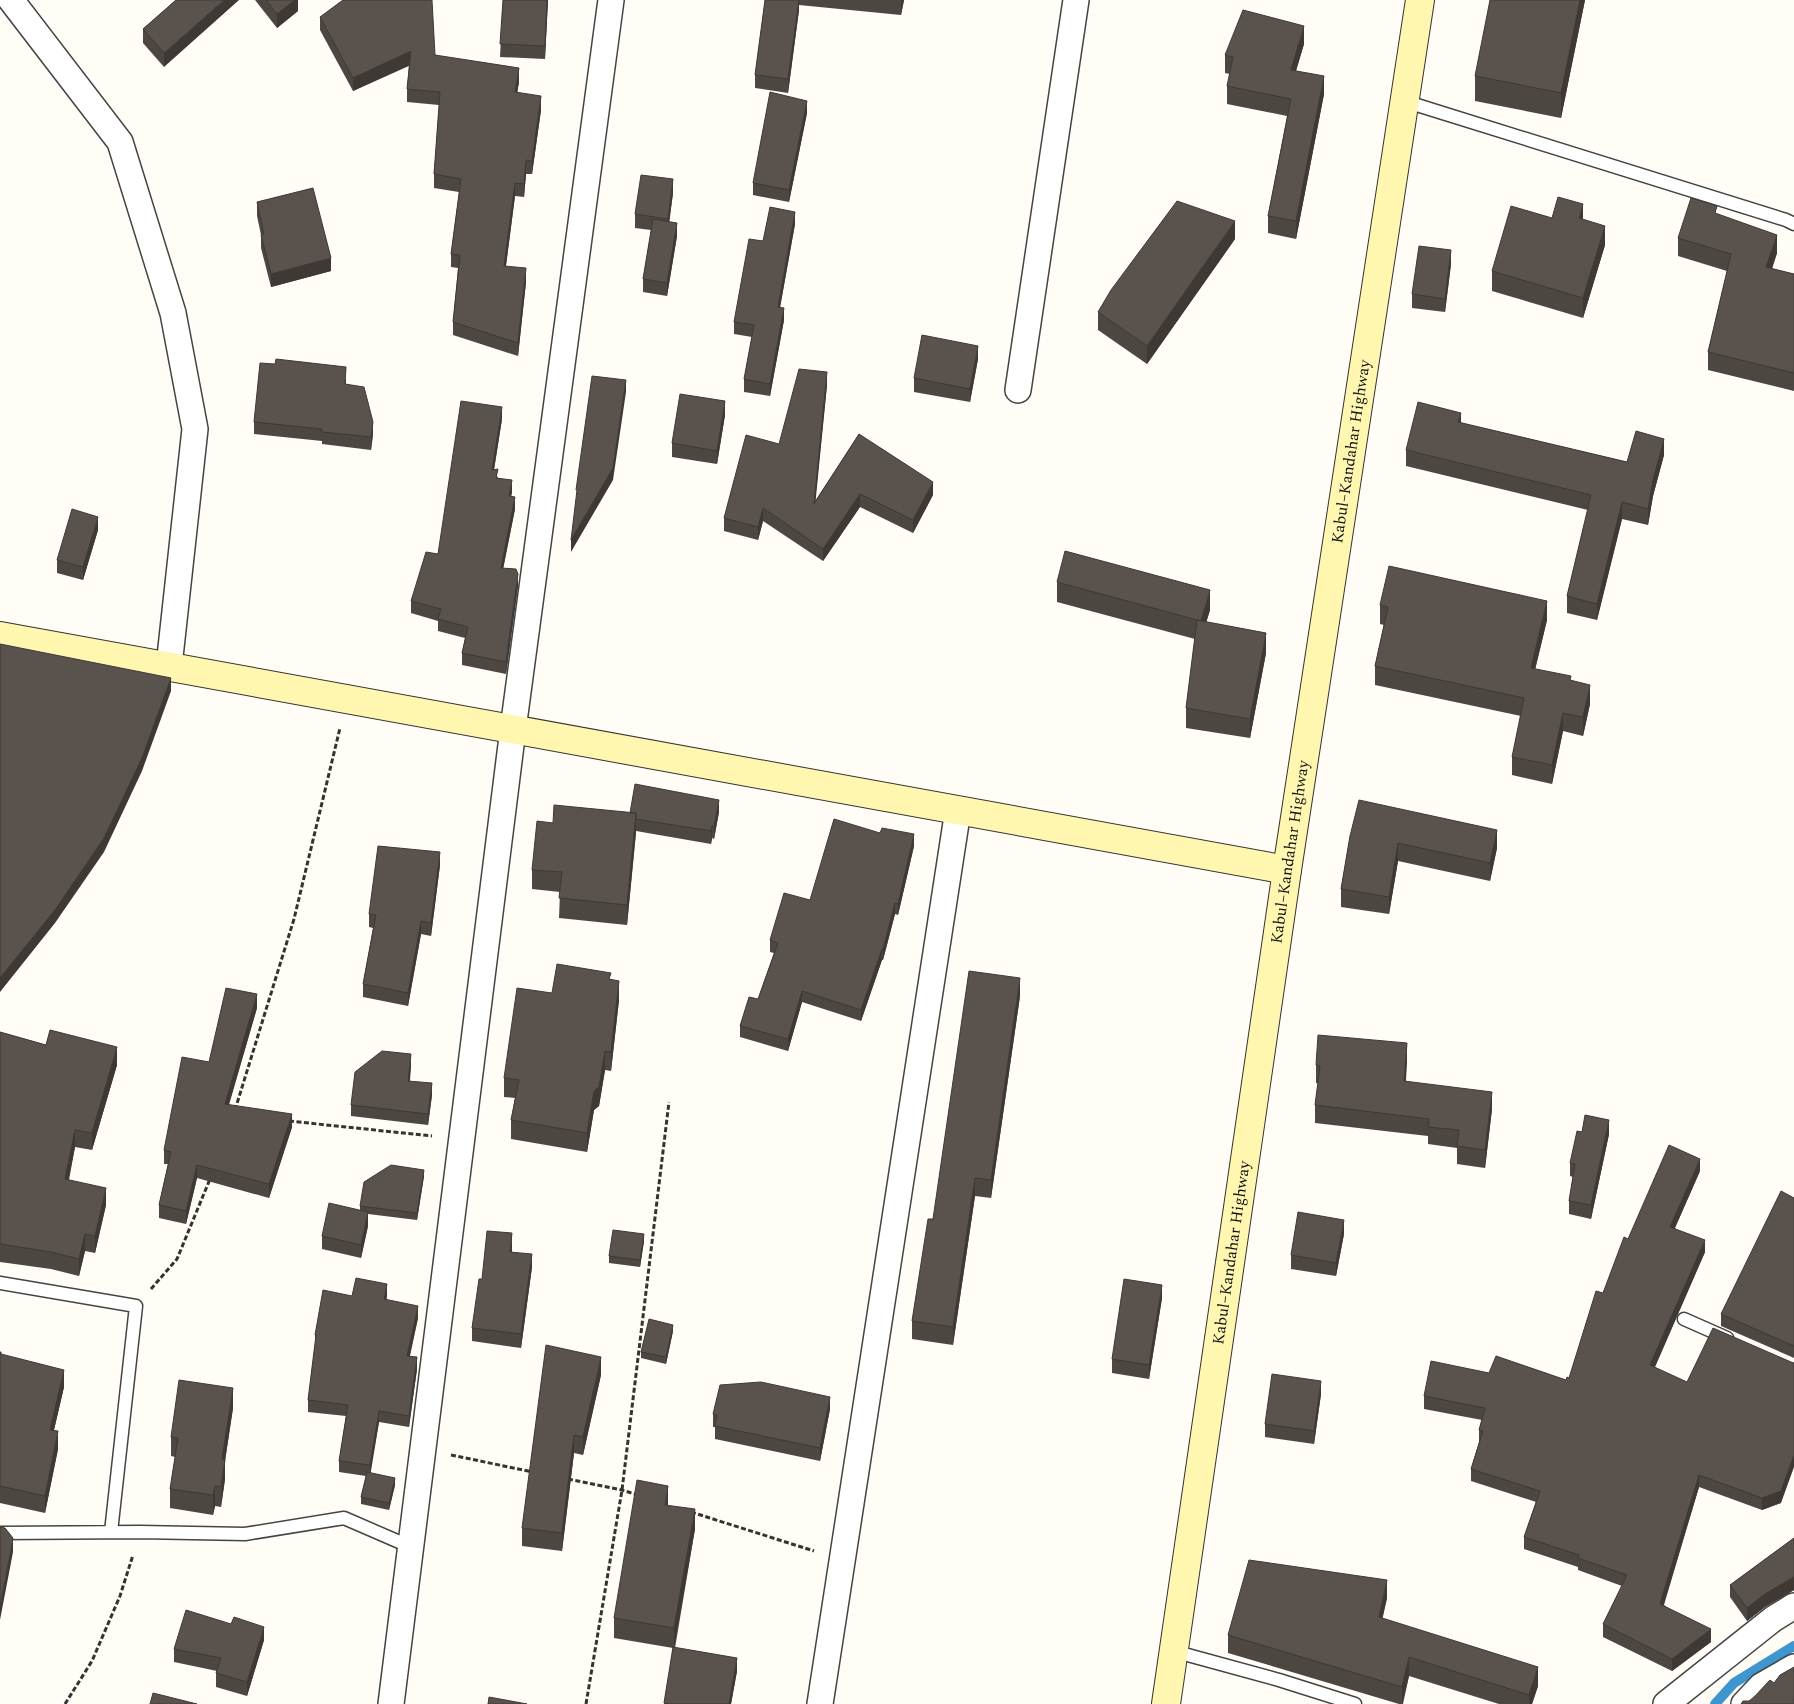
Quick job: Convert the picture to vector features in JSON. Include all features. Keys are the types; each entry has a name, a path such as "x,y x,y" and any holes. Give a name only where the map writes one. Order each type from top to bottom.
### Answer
{"main road":[{"name":"Kabul–Kandahar Highway","path":"1166,1704 1287,870 1420,0"},
{"path":"0,636 1287,870"}],"street":[{"path":"11,0 120,142 173,313 195,429 168,666"},
{"path":"390,1704 513,729 611,0"},
{"path":"1018,390 1076,0"},
{"path":"820,1704 958,810"},
{"path":"1675,1701 1773,1619 1794,1606"},
{"path":"1744,1704 1761,1686 1794,1667"}],"lane":[{"path":"1404,102 1794,224"},
{"path":"0,1283 136,1306 111,1532"},
{"path":"1684,1319 1735,1341"},
{"path":"0,1533 140,1532 245,1534 344,1518 411,1547"},
{"path":"1173,1651 1279,1680 1355,1704"}],"path":[{"path":"234,1115 294,919 347,699"},
{"path":"586,1704 622,1490 669,1102"},
{"path":"283,1120 462,1139"},
{"path":"136,1306 177,1259 214,1171"},
{"path":"423,1449 537,1473"},
{"path":"565,1479 622,1490 640,1496"},
{"path":"686,1511 842,1560"},
{"path":"65,1704 92,1661 120,1596 140,1532"}],"building":[{"path":"176,0 224,0 164,53 143,29"},
{"path":"266,0 295,0 277,14"},
{"path":"343,0 432,0 435,55 519,68 515,92 541,96 532,161 526,160 524,184 515,183 504,266 526,268 518,343 453,322 460,255 451,254 461,179 434,174 440,92 407,89 411,51 353,78 320,17"},
{"path":"503,0 547,0 545,46 500,44"},
{"path":"765,0 799,0 788,79 755,75"},
{"path":"1490,0 1580,0 1561,93 1475,76"},
{"path":"1243,10 1304,26 1291,70 1324,76 1296,221 1268,216 1291,99 1227,86 1233,57 1225,55"},
{"path":"770,92 807,101 789,190 753,183"},
{"path":"641,175 673,179 668,219 635,214"},
{"path":"313,188 331,258 271,274 261,235 264,234 257,202"},
{"path":"1558,197 1583,204 1579,218 1605,226 1583,298 1492,271 1511,206 1552,218"},
{"path":"1691,198 1717,206 1715,213 1777,235 1766,267 1794,274 1794,373 1708,352 1731,254 1678,238"},
{"path":"1177,201 1235,221 1147,346 1098,312 1111,290"},
{"path":"770,207 795,212 778,307 784,308 770,384 744,379 754,325 734,322 749,239 763,241"},
{"path":"653,219 677,223 667,283 643,279"},
{"path":"1419,246 1451,250 1445,299 1412,294"},
{"path":"922,335 978,346 970,389 914,378"},
{"path":"276,359 346,367 345,384 364,387 373,422 371,437 322,432 322,429 254,422 260,363 275,364"},
{"path":"799,369 827,372 814,504 859,434 933,482 913,520 860,494 823,549 763,508 758,527 724,518 746,435 779,444"},
{"path":"592,376 626,380 613,468 571,540 576,490"},
{"path":"680,394 725,401 717,451 672,443"},
{"path":"461,401 502,407 492,470 498,469 496,478 512,480 509,496 515,497 501,568 516,569 518,574 506,662 462,653 468,627 438,619 441,609 411,601 426,552 438,554"},
{"path":"1418,402 1461,413 1458,422 1627,462 1636,431 1664,439 1653,480 1648,509 1622,502 1597,604 1567,596 1591,495 1406,450"},
{"path":"72,509 98,517 83,567 57,560"},
{"path":"1065,551 1210,590 1201,621 1057,582"},
{"path":"1389,566 1547,601 1531,668 1571,676 1570,680 1590,685 1583,717 1563,713 1552,765 1512,757 1524,698 1375,666 1388,607 1380,605"},
{"path":"1197,620 1266,633 1250,719 1186,708"},
{"path":"0,644 171,678 142,758 104,838 55,910 0,978"},
{"path":"635,784 719,800 714,826 712,826 711,831 636,819 636,813 630,813"},
{"path":"1359,800 1497,830 1490,863 1398,843 1389,897 1341,889 1350,836"},
{"path":"554,805 636,813 627,905 559,898 562,872 532,870 537,821 553,823"},
{"path":"834,819 880,833 882,828 914,834 898,904 895,903 883,949 861,1010 802,991 788,1039 740,1026 749,997 758,999 778,943 770,940 784,893 810,900"},
{"path":"378,846 440,852 431,923 421,921 408,993 363,984 376,915 369,914"},
{"path":"557,964 611,973 609,979 619,981 611,1052 605,1051 599,1087 594,1091 587,1133 511,1120 519,1080 504,1078 517,988 552,993"},
{"path":"969,971 1020,978 991,1180 975,1178 953,1327 912,1321 928,1219 933,1219"},
{"path":"226,988 257,994 225,1104 292,1114 269,1184 197,1165 186,1211 159,1205 171,1152 164,1150 182,1057 209,1062"},
{"path":"50,1030 117,1047 92,1133 75,1130 65,1179 106,1188 95,1236 85,1234 79,1259 51,1252 0,1244 0,1032 46,1045"},
{"path":"1318,1035 1407,1043 1404,1081 1492,1092 1485,1150 1457,1146 1459,1130 1428,1127 1429,1119 1315,1105 1320,1066 1316,1065"},
{"path":"382,1051 411,1054 408,1081 432,1083 428,1114 351,1105 355,1072"},
{"path":"1585,1115 1609,1120 1591,1205 1569,1201 1575,1164 1570,1163 1577,1131 1582,1132"},
{"path":"1669,1145 1700,1159 1670,1227 1705,1240 1650,1365 1687,1382 1713,1328 1794,1363 1794,1455 1781,1491 1762,1498 1699,1475 1660,1604 1711,1629 1672,1659 1603,1624 1627,1575 1578,1558 1579,1555 1524,1537 1540,1491 1471,1469 1483,1431 1479,1430 1485,1408 1424,1396 1431,1361 1489,1373 1496,1356 1566,1380 1567,1377 1569,1378 1596,1291 1603,1293 1624,1237 1628,1239"},
{"path":"391,1165 424,1170 417,1213 360,1206 364,1182"},
{"path":"1781,1191 1794,1198 1794,1346 1721,1314"},
{"path":"329,1203 368,1212 361,1245 322,1236"},
{"path":"1298,1212 1344,1220 1336,1263 1291,1255"},
{"path":"613,1230 644,1234 640,1260 609,1256"},
{"path":"487,1231 512,1233 510,1252 532,1254 521,1334 472,1328 479,1279 482,1279"},
{"path":"356,1278 387,1284 384,1299 418,1306 407,1356 417,1357 409,1416 379,1411 370,1465 339,1461 348,1405 308,1400 315,1335 323,1290 352,1296"},
{"path":"1124,1279 1162,1285 1149,1365 1112,1359"},
{"path":"649,1319 673,1325 666,1357 641,1352"},
{"path":"546,1345 601,1357 583,1437 574,1435 562,1533 522,1528"},
{"path":"0,1352 1,1354 64,1370 50,1430 58,1431 45,1496 0,1486"},
{"path":"1272,1374 1321,1381 1314,1431 1265,1424"},
{"path":"179,1380 233,1388 222,1459 225,1460 221,1487 215,1486 213,1495 170,1489 178,1438 171,1437"},
{"path":"761,1382 830,1397 820,1448 715,1426 717,1415 713,1414 720,1385"},
{"path":"367,1472 395,1478 389,1503 361,1497"},
{"path":"637,1480 668,1486 665,1505 695,1509 674,1628 614,1618"},
{"path":"0,1527 5,1528 13,1538 0,1607"},
{"path":"1794,1538 1794,1577 1765,1594 1747,1608 1730,1585"},
{"path":"1249,1560 1387,1580 1379,1617 1538,1667 1529,1695 1409,1657 1402,1687 1228,1635"},
{"path":"186,1610 231,1624 234,1617 264,1627 247,1682 216,1673 221,1658 174,1649"},
{"path":"673,1647 737,1658 729,1704 664,1703"},
{"path":"1794,1667 1794,1704 1741,1704 1743,1701 1749,1701 1754,1697 1770,1680 1774,1683 1780,1675"},
{"path":"153,1693 197,1704 150,1704"},
{"path":"489,1697 527,1704 488,1704"}],"waterway":[{"path":"1715,1704 1734,1683 1794,1646"}]}
